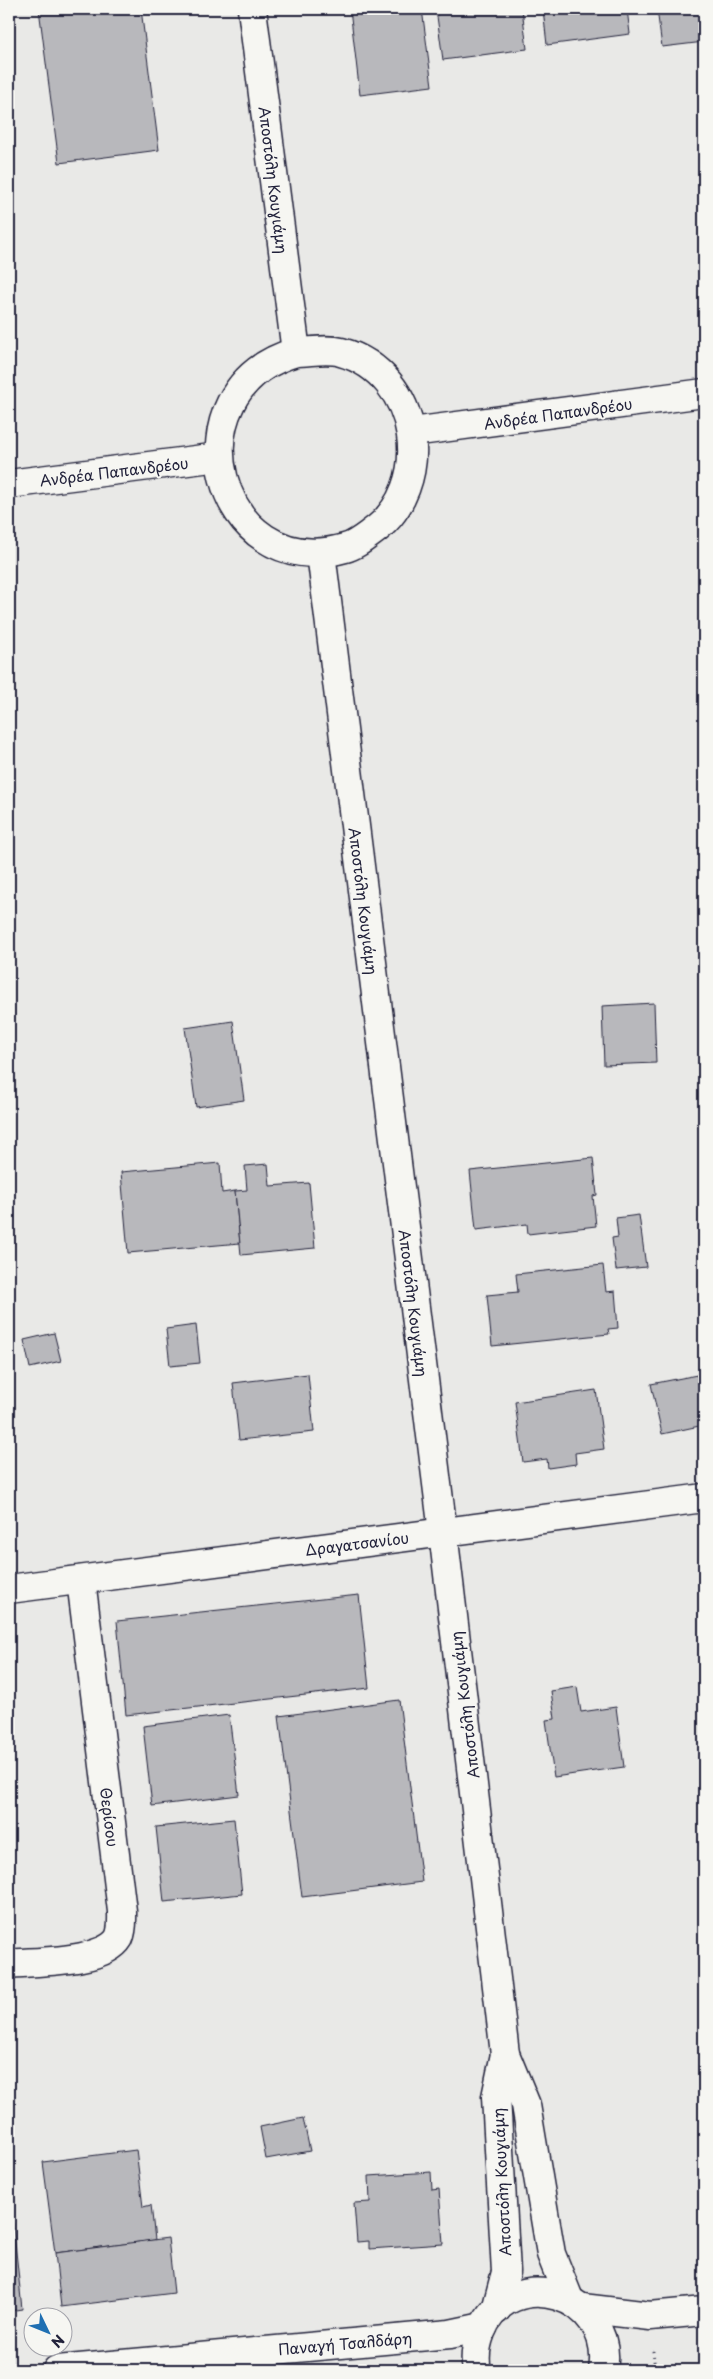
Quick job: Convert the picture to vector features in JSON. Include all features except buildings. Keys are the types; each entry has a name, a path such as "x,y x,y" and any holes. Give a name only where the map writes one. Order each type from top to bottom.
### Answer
{"street":[{"name":"Αποστόλη Κουγιάμη","path":"252,9 296,352"},
{"path":"296,352 340,352 362,361 379,374 397,395 406,412 412,432 413,450 407,482 395,510 384,524 346,548 321,553 296,553 277,546 260,536 246,522 232,501 224,480 219,457 225,415 233,397 260,367 281,356 296,352"},
{"name":"Ανδρέα Παπανδρέου","path":"412,432 704,393"},
{"name":"Ανδρέα Παπανδρέου","path":"9,484 219,457"},
{"name":"Αποστόλη Κουγιάμη","path":"321,553 443,1532 505,2054 526,2105 552,2254 575,2304 594,2322 602,2340 603,2370"},
{"name":"Δραγατσανίου","path":"9,1589 704,1498"},
{"name":"Θερίσου","path":"9,1964 99,1953 118,1939 122,1928 121,1901 81,1580"},
{"name":"Αποστόλη Κουγιάμη","path":"477,2370 476,2353 506,2272 496,2097 505,2054"},
{"name":"Παναγή Τσαλδάρη","path":"57,2370 450,2334 490,2318 508,2301 531,2293 554,2294 575,2304"},
{"path":"575,2304 650,2316 704,2311"}]}
